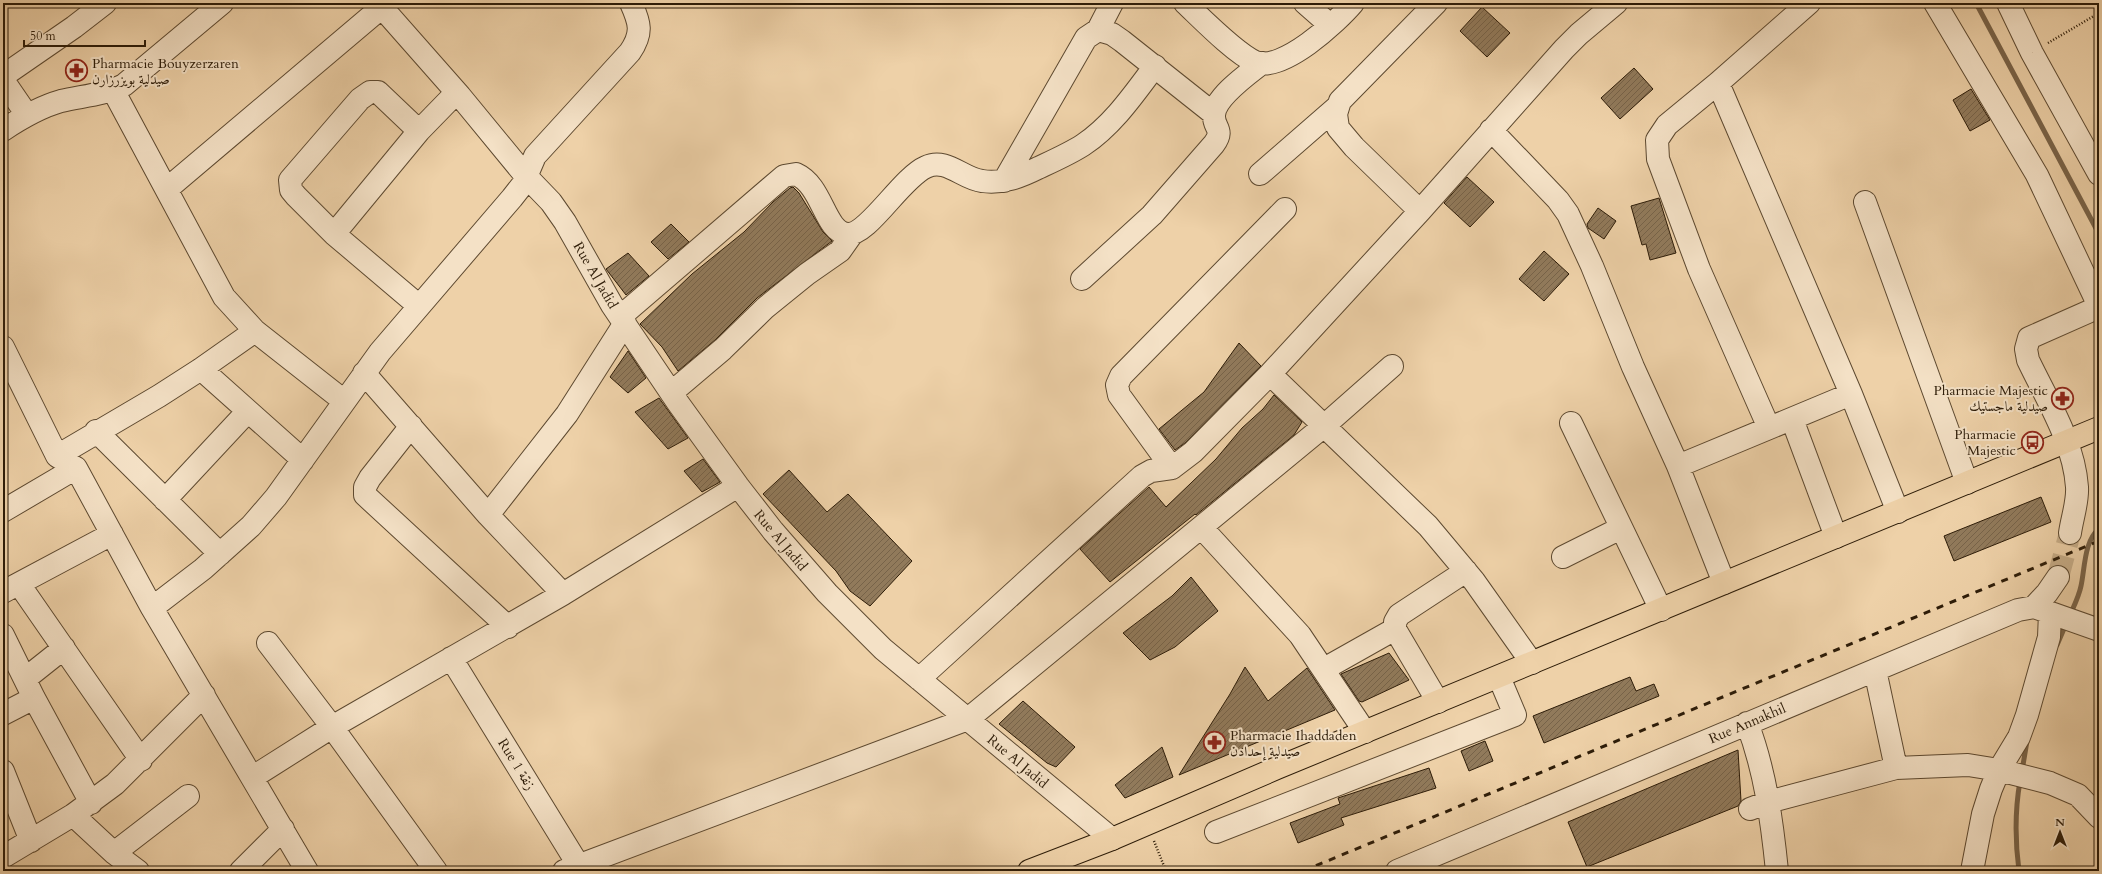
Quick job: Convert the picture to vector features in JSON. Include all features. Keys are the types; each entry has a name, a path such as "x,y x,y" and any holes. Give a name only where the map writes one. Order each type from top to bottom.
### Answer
{"main road":[{"path":"1029,871 1112,839 1365,732 1661,610 1724,582 1898,512 2099,428"}],"street":[{"path":"3,76 74,27 105,3"},
{"path":"3,130 27,115 59,102 113,90 134,78 222,3"},
{"path":"152,608 220,554 251,526 276,497 364,373 523,184 536,156 612,73 635,45 638,38 639,22 631,3"},
{"path":"1004,181 1086,38 1098,30 1112,3"},
{"path":"1185,3 1243,54 1255,62 1262,63 1277,61 1295,53 1330,26 1353,3"},
{"path":"1306,3 1330,26"},
{"path":"1420,211 1354,147 1338,128 1336,122 1340,101 1436,3"},
{"path":"919,679 1142,476 1151,471 1172,468 1193,452 1270,374 1420,211 1491,130 1579,34 1616,3"},
{"path":"1769,428 1699,269 1657,154 1657,140 1662,130 1809,3"},
{"path":"1935,3 2037,175 2099,307 2029,338 2026,349 2028,360 2066,441 2073,462 2077,489 2070,533"},
{"path":"2008,3 2032,53 2099,174"},
{"path":"167,189 380,5"},
{"name":"Rue Al Jadid","path":"380,5 551,202 565,222 622,320 671,393 738,486 773,531 827,593 883,649 1112,839"},
{"path":"1098,30 1112,34 1122,41 1214,114"},
{"path":"1082,279 1152,215 1214,144 1219,134 1214,114 1215,107 1233,87 1262,63"},
{"path":"671,393 723,349 765,308 807,274 840,251 852,234 869,223 899,188 913,175 928,165 943,164 980,181 1004,181 1022,176 1084,144 1126,105 1155,66"},
{"path":"3,80 27,115"},
{"path":"1718,83 1851,394 1898,512"},
{"path":"113,90 224,297 255,331 344,401"},
{"path":"419,131 378,92 370,92 360,98 290,180 291,190 334,234 420,306"},
{"path":"334,234 419,131 456,93"},
{"path":"1260,174 1338,107"},
{"path":"1491,130 1558,200 1568,214 1592,266 1633,367 1678,466 1724,582"},
{"path":"488,515 563,419 622,320 784,176 796,174 808,182 817,194 832,225 839,232 852,234"},
{"path":"1865,202 1967,483"},
{"path":"1172,468 1119,395 1117,385 1121,376 1285,209"},
{"path":"56,456 201,369 255,331"},
{"path":"3,347 56,456 76,468 152,608 253,777 307,871"},
{"path":"575,869 968,719 1324,426 1392,366"},
{"path":"201,369 303,460"},
{"path":"364,373 488,515 563,594"},
{"path":"1270,374 1428,526 1466,571 1532,663"},
{"path":"1678,466 1851,394"},
{"path":"165,500 248,411"},
{"path":"1792,419 1836,537"},
{"path":"1571,423 1661,610"},
{"path":"411,426 370,478 366,487 366,496 508,627"},
{"path":"96,431 220,554"},
{"path":"3,511 76,468"},
{"path":"253,777 332,727 563,594 738,486"},
{"path":"1201,527 1284,616 1324,669 1365,732"},
{"path":"1563,557 1621,528"},
{"path":"112,534 11,588 64,648 141,760"},
{"path":"1438,702 1395,629 1395,622 1399,615 1466,571"},
{"path":"1972,871 1983,814 2007,773 2027,715 2049,637 2047,593 2058,577"},
{"name":"Rue Annakhil","path":"1397,871 2018,610 2049,613"},
{"path":"2049,613 2099,630"},
{"path":"1324,669 1395,629"},
{"path":"3,635 29,688 91,803"},
{"path":"268,643 332,727 436,871"},
{"path":"3,714 29,688 64,648"},
{"name":"Rue 1 زنقة","path":"451,658 575,869"},
{"path":"1875,670 1896,768"},
{"path":"1216,832 1515,715 1499,677"},
{"path":"3,857 91,803 141,760 204,695"},
{"path":"1747,723 1757,749 1759,806 1777,871"},
{"path":"1759,806 1896,768 1968,765 2050,783 2078,795 2099,817"},
{"path":"3,771 31,841"},
{"path":"114,853 188,796"},
{"path":"73,815 114,853 138,871"},
{"path":"241,871 283,829"}],"path":[{"path":"2032,53 2099,13"},
{"path":"1148,824 1166,871"}],"building":[{"path":"1482,7 1510,33 1487,57 1460,31"},
{"path":"1634,68 1653,89 1620,119 1601,98"},
{"path":"1971,89 1990,120 1970,131 1953,100"},
{"path":"1467,177 1494,202 1470,227 1444,203"},
{"path":"793,187 799,193 823,232 832,241 757,298 715,340 678,371 662,347 640,324 692,274 744,232 773,202"},
{"path":"1659,198 1676,253 1650,260 1646,244 1642,245 1631,206"},
{"path":"1598,208 1616,221 1604,239 1588,228 1587,224"},
{"path":"671,224 689,242 668,259 651,242"},
{"path":"1544,251 1569,274 1544,301 1519,279"},
{"path":"628,253 649,276 626,295 606,269"},
{"path":"1239,343 1261,366 1185,443 1175,450 1159,429 1204,392"},
{"path":"628,351 646,378 628,393 610,377"},
{"path":"1274,395 1302,422 1294,435 1196,515 1195,514 1110,582 1080,549 1149,487 1166,507 1216,459 1242,428 1263,409"},
{"path":"659,398 688,438 668,449 635,412"},
{"path":"703,459 720,482 702,492 684,471"},
{"path":"789,470 827,512 848,494 912,561 870,606 850,591 836,571 763,494"},
{"path":"2041,497 2051,522 1954,561 1944,536"},
{"path":"1191,577 1218,611 1175,647 1150,660 1123,633 1172,596"},
{"path":"1389,653 1409,680 1362,702 1359,701 1341,674"},
{"path":"1245,667 1268,701 1307,668 1335,710 1179,775 1230,694"},
{"path":"1630,677 1636,691 1654,684 1659,696 1544,743 1533,716"},
{"path":"1023,701 1075,747 1056,767 1047,763 999,724"},
{"path":"1485,741 1493,761 1469,771 1461,751"},
{"path":"1162,747 1173,777 1125,798 1115,785"},
{"path":"1738,750 1741,801 1738,806 1587,867 1568,822"},
{"path":"1429,768 1436,788 1341,818 1344,825 1298,843 1290,823 1340,804 1338,798"}],"waterway":[{"path":"1976,3 2099,234"},
{"path":"2070,615 2080,590 2090,540 2099,529"},
{"path":"2057,645 2066,624"},
{"path":"2022,771 2027,741"},
{"path":"2019,871 2016,826 2020,781"}],"tunnel":[{"path":"2058,577 2070,533"}],"railway":[{"path":"1303,871 2099,541"}],"place":[{"name":"Pharmacie Bouyzerzaren صيدلية بويزرزارن","path":"76,71"},
{"name":"Pharmacie Majestic صيدلية ماجستيك","path":"2063,398"},
{"name":"Pharmacie Majestic","path":"2032,442"},
{"name":"Pharmacie Ihaddaden صيدلية إحدادن","path":"1215,743"}]}
